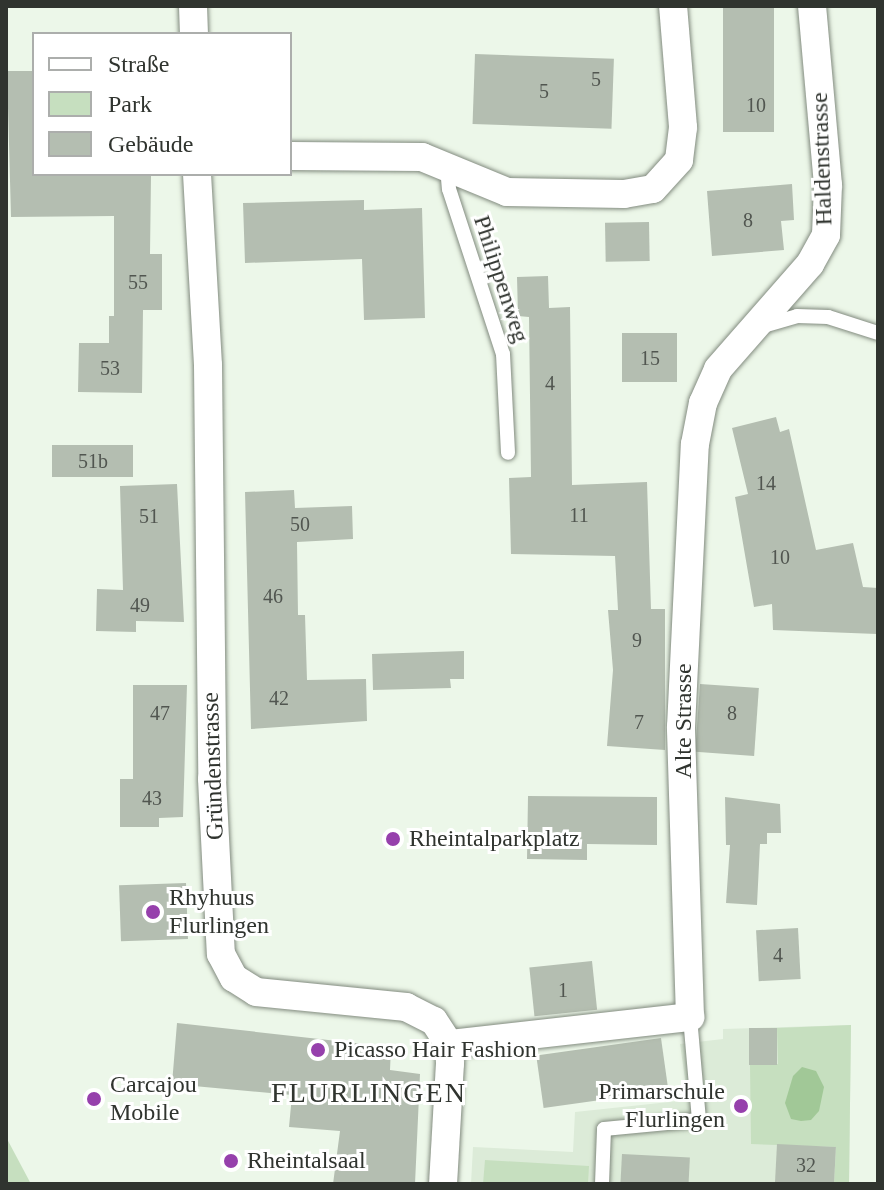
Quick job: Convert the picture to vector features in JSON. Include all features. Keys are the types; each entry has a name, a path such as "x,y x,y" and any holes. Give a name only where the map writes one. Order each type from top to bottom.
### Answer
{"street":[{"path":"193,6 194,32"},
{"path":"292,156 422,157 475,183 507,192 624,194 653,189 679,160 683,127 673,6"},
{"name":"Haldenstrasse","path":"747,332 810,264 826,235 828,185 812,6"},
{"name":"Gründenstrasse","path":"197,176 209,377 212,779 221,954 245,988 406,1007 434,1021 449,1044"},
{"name":"Alte Strasse","path":"690,1017 681,727 695,444 703,403 718,369 747,332"},
{"path":"443,1184 449,1044 690,1017"}],"lane":[{"name":"Philippenweg","path":"447,167 449,189 503,354 508,453"},
{"path":"747,332 797,316 828,317 878,333"},
{"path":"602,1184 604,1129 699,1120 690,1017"}],"shaded area":[{"name":"Primarschule Flurlingen","path":"851,1025 849,1184 471,1184 473,1147 573,1152 575,1112 688,1100 680,1044 723,1039 723,1029"},
{"path":"802,1067 816,1071 824,1087 819,1111 811,1120 801,1121 791,1119 785,1103 793,1076"}],"green space":[{"path":"851,1025 849,1184 834,1184 836,1147 751,1144 750,1065 778,1064 777,1028"},
{"path":"6,1137 31,1184 6,1184"},
{"path":"485,1160 589,1166 588,1184 483,1184"}],"building":[{"path":"723,6 774,6 774,132 723,132"},
{"path":"475,54 614,59 611,129 473,124"},
{"path":"7,71 32,71 32,176 151,176 150,254 162,254 162,310 143,310 142,393 78,392 79,343 109,343 109,316 114,316 114,216 11,217"},
{"path":"792,184 794,220 781,221 784,250 712,256 707,191"},
{"path":"364,200 364,210 422,208 425,318 364,320 362,259 245,263 243,203"},
{"path":"649,222 650,261 606,262 605,223"},
{"path":"548,276 549,308 570,307 572,485 647,482 651,609 665,609 665,750 607,746 613,670 608,610 618,610 615,556 511,554 509,478 531,477 529,317 518,316 517,277"},
{"path":"622,333 677,333 677,382 622,382"},
{"path":"776,417 780,432 789,429 816,550 853,543 863,587 878,588 877,634 773,630 772,604 754,607 735,497 748,494 732,428"},
{"path":"52,445 133,445 133,477 52,477"},
{"path":"177,484 184,622 136,621 136,632 96,631 97,589 123,590 120,486"},
{"path":"294,490 295,508 352,506 353,539 297,542 298,615 305,615 307,680 366,679 367,721 251,729 245,492"},
{"path":"464,651 464,679 450,679 451,688 373,690 372,654"},
{"path":"700,684 759,688 754,756 695,752"},
{"path":"133,685 187,685 183,817 159,818 159,827 120,827 120,779 133,779"},
{"path":"528,796 657,797 657,845 587,844 587,860 527,859"},
{"path":"725,797 780,804 781,833 767,833 767,844 760,844 757,905 726,903 730,845 726,845"},
{"name":"Rhyhuus Flurlingen","path":"186,883 188,939 121,941 119,885"},
{"path":"798,928 801,979 759,981 756,930"},
{"path":"592,961 597,1010 534,1016 529,968"},
{"path":"177,1023 391,1047 390,1070 420,1074 415,1184 333,1184 340,1131 289,1127 292,1095 172,1084"},
{"path":"749,1028 777,1028 777,1065 749,1065"},
{"path":"661,1038 668,1090 544,1108 536,1056"},
{"path":"777,1144 836,1147 834,1184 775,1184"},
{"path":"622,1154 690,1158 689,1184 620,1184"}],"place":[{"name":"Rheintalparkplatz","path":"393,839"},
{"name":"Rhyhuus Flurlingen","path":"153,912"},
{"name":"Picasso Hair Fashion","path":"318,1050"},
{"name":"Carcajou Mobile","path":"94,1099"},
{"name":"Primarschule Flurlingen","path":"741,1106"},
{"name":"Rheintalsaal","path":"231,1161"}],"district":[{"name":"FLURLINGEN","path":"369,1093"}]}
